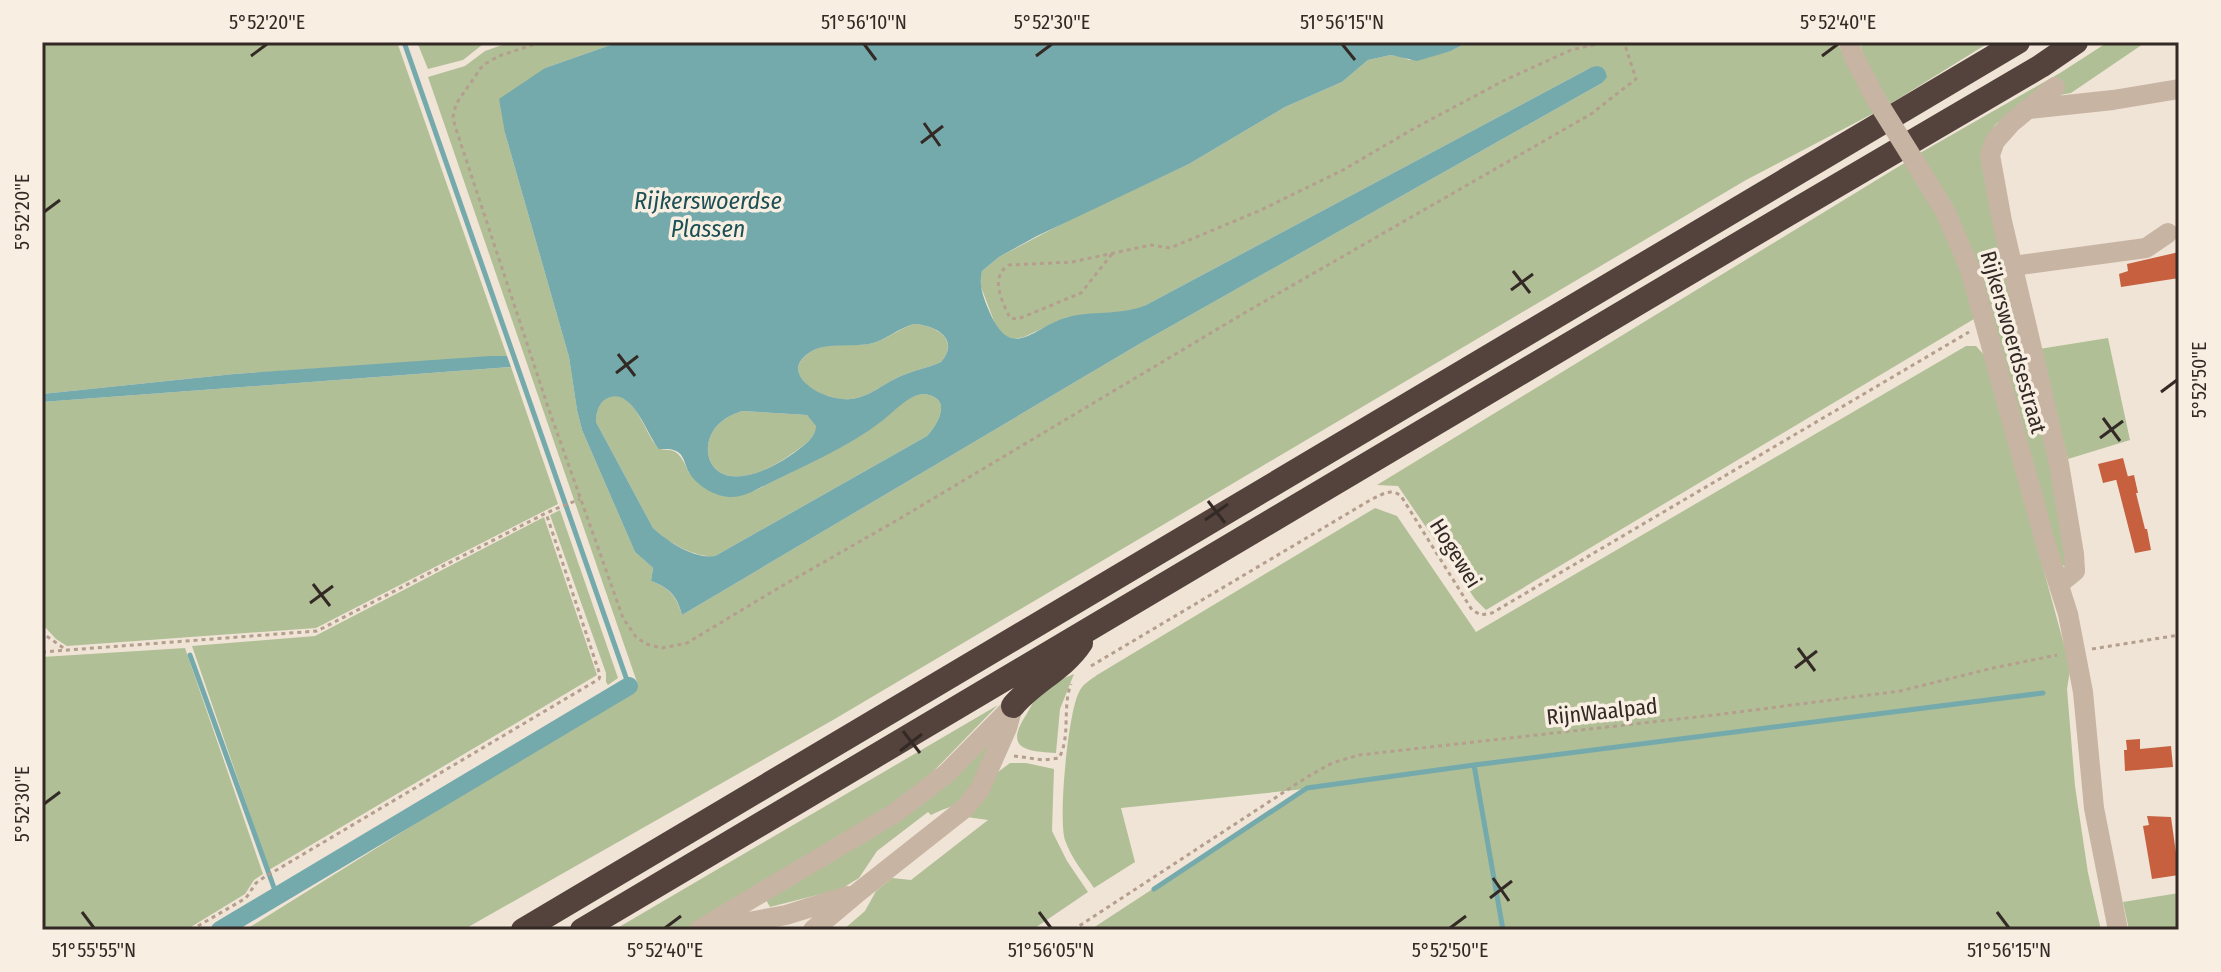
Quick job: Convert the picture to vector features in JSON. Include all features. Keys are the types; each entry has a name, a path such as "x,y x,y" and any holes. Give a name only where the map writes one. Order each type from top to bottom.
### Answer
{"highway":[{"path":"523,930 2018,42"},
{"path":"582,930 2041,66 2076,42"},
{"path":"1013,706 1024,692 1072,655 1091,627"}],"street":[{"name":"Rijkerswoerdsestraat","path":"1849,42 1877,101 1945,211 1970,269 2068,614 2083,692 2094,808 2118,930"},
{"path":"2036,108 2055,87"},
{"path":"2036,108 2179,89"},
{"name":"Rijkerswoerdsestraat","path":"2036,108 2011,123 1995,141 1990,155 2012,266 2059,464 2074,554 2075,571 2059,584"},
{"path":"2012,266 2146,248 2168,233"},
{"path":"813,930 965,808 980,789 1007,728 1013,706"},
{"path":"699,930 895,813 946,774 1013,706"},
{"path":"707,930 786,915 856,894"},
{"path":"769,930 786,915"}],"path":[{"path":"541,42 499,56 483,65 456,104 453,117 580,499 623,618 646,644 662,648 687,643 913,512 1246,312 1591,114 1636,79 1624,42"},
{"path":"1112,254 1081,293 1018,319 1010,318 1000,294 998,278 1009,265 1072,262 1151,245 1170,248 1261,210 1343,170 1503,81 1571,50 1606,42"},
{"name":"Hogewei","path":"1084,670 1359,506 1390,491 1396,491 1401,496 1472,610 1481,615 1492,613 1986,322"},
{"path":"42,652 317,631 546,513 580,499"},
{"path":"191,930 246,898 263,878 599,679 546,513"},
{"path":"42,630 65,649"},
{"name":"RijnWaalpad","path":"1073,930 1307,777 1332,763 1359,755 1900,691 1993,668 2179,635"},
{"path":"995,754 1044,760 1059,758 1073,681"}],"green space":[{"path":"42,42 397,42 507,356 234,374 42,394"},
{"path":"417,42 490,42 463,60 428,69"},
{"path":"511,42 619,42 545,68 505,133 569,357 582,430 635,552 653,568 651,581 671,594 682,615 1141,343 1602,83 1590,68 1133,311 1067,317 1014,339 997,329 980,277 982,271 999,257 1079,215 1189,164 1285,107 1342,82 1368,60 1391,55 1409,60 1451,51 1468,42 1837,42 1876,112 1746,180 833,720 463,930 245,930 638,685 428,77 465,66 485,51"},
{"path":"1864,42 1990,42 1890,104 1862,55 1861,45"},
{"path":"2108,42 2146,42 2071,93 2025,101 1996,124 1989,135 2072,559 2066,567 2057,562 1990,310 1920,153"},
{"path":"1906,162 1945,227 1960,266 1974,319 1486,610 1475,599 1398,486 1377,485"},
{"path":"914,324 937,330 947,340 946,354 941,362 851,399 840,399 816,391 800,377 798,368 802,359 814,350 875,342"},
{"path":"2108,338 2130,440 2068,459 2039,349"},
{"path":"1966,346 1976,346 1988,364 2067,656 2075,786 2088,873 2101,930 1090,930 1305,789 1121,808 1135,862 1094,888 1065,840 1063,789 1075,704 1082,687 1097,675 1375,508 1397,516 1476,632"},
{"path":"511,367 558,504 316,628 67,646 42,624 42,402"},
{"path":"922,394 938,399 941,404 936,424 927,436 715,556 682,548 653,528 596,422 597,410 604,400 613,396 622,397 636,410 655,444 679,455 689,473 752,492 842,446 908,399"},
{"path":"742,411 807,415 817,426 805,445 771,467 746,476 730,476 721,473 710,461 708,445 720,423"},
{"path":"560,510 618,678 608,685 550,515"},
{"path":"544,517 597,675 269,870 192,646 315,636"},
{"path":"185,648 263,874 254,880 245,894 186,930 42,930 42,657"},
{"path":"1074,674 1060,709 1056,753 1022,746 1017,735 1037,697 1048,686"},
{"path":"998,705 926,779 903,798 696,926 682,930 614,930"},
{"path":"992,740 969,794 953,806 931,815 928,812 877,851 859,878 841,889 770,907 765,898"},
{"path":"1010,763 1054,769 1052,831 1088,892 1032,930 843,930 865,911 876,891 892,878 911,880 988,820 967,817 998,772"},
{"path":"2179,893 2179,930 2129,930 2123,902"}],"water":[{"name":"Rijkerswoerdse Plassen","path":"619,42 1468,42 1451,51 1417,61 1391,55 1368,60 1342,82 1285,107 1189,164 999,257 982,271 982,292 999,328 1007,336 1017,339 1072,316 1146,305 1590,68 1602,67 1607,77 1602,83 1141,343 682,615 672,594 651,581 653,568 635,552 582,430 569,357 505,133 499,99 545,68","holes":["914,324 937,330 947,340 946,354 941,362 851,399 840,399 816,391 800,376 798,368 802,359 814,350 869,344","615,396 624,399 638,414 659,449 678,452 690,474 703,487 721,496 735,497 752,492 835,451 916,396 932,396 941,404 936,424 927,436 715,556 690,552 653,528 596,422 603,401","742,411 807,415 816,426 805,445 787,458 755,473 730,476 715,468 708,453 714,429 727,417"]},
{"path":"507,356 511,367 42,402 42,394 234,374"}],"building":[{"path":"2179,252 2179,278 2121,287 2119,274 2128,271 2127,264"},
{"path":"2123,458 2128,477 2103,483 2098,464"},
{"path":"2134,475 2151,550 2135,553 2116,479"},
{"path":"2140,739 2140,749 2171,746 2173,767 2125,771 2126,740"},
{"path":"2147,816 2171,817 2179,875 2152,879 2143,826 2149,825"}],"waterway":[{"path":"404,42 629,686"},
{"path":"190,655 277,896"},
{"path":"220,930 629,686"},
{"path":"1154,889 1307,788 2043,693"},
{"path":"1474,765 1503,930"}]}
